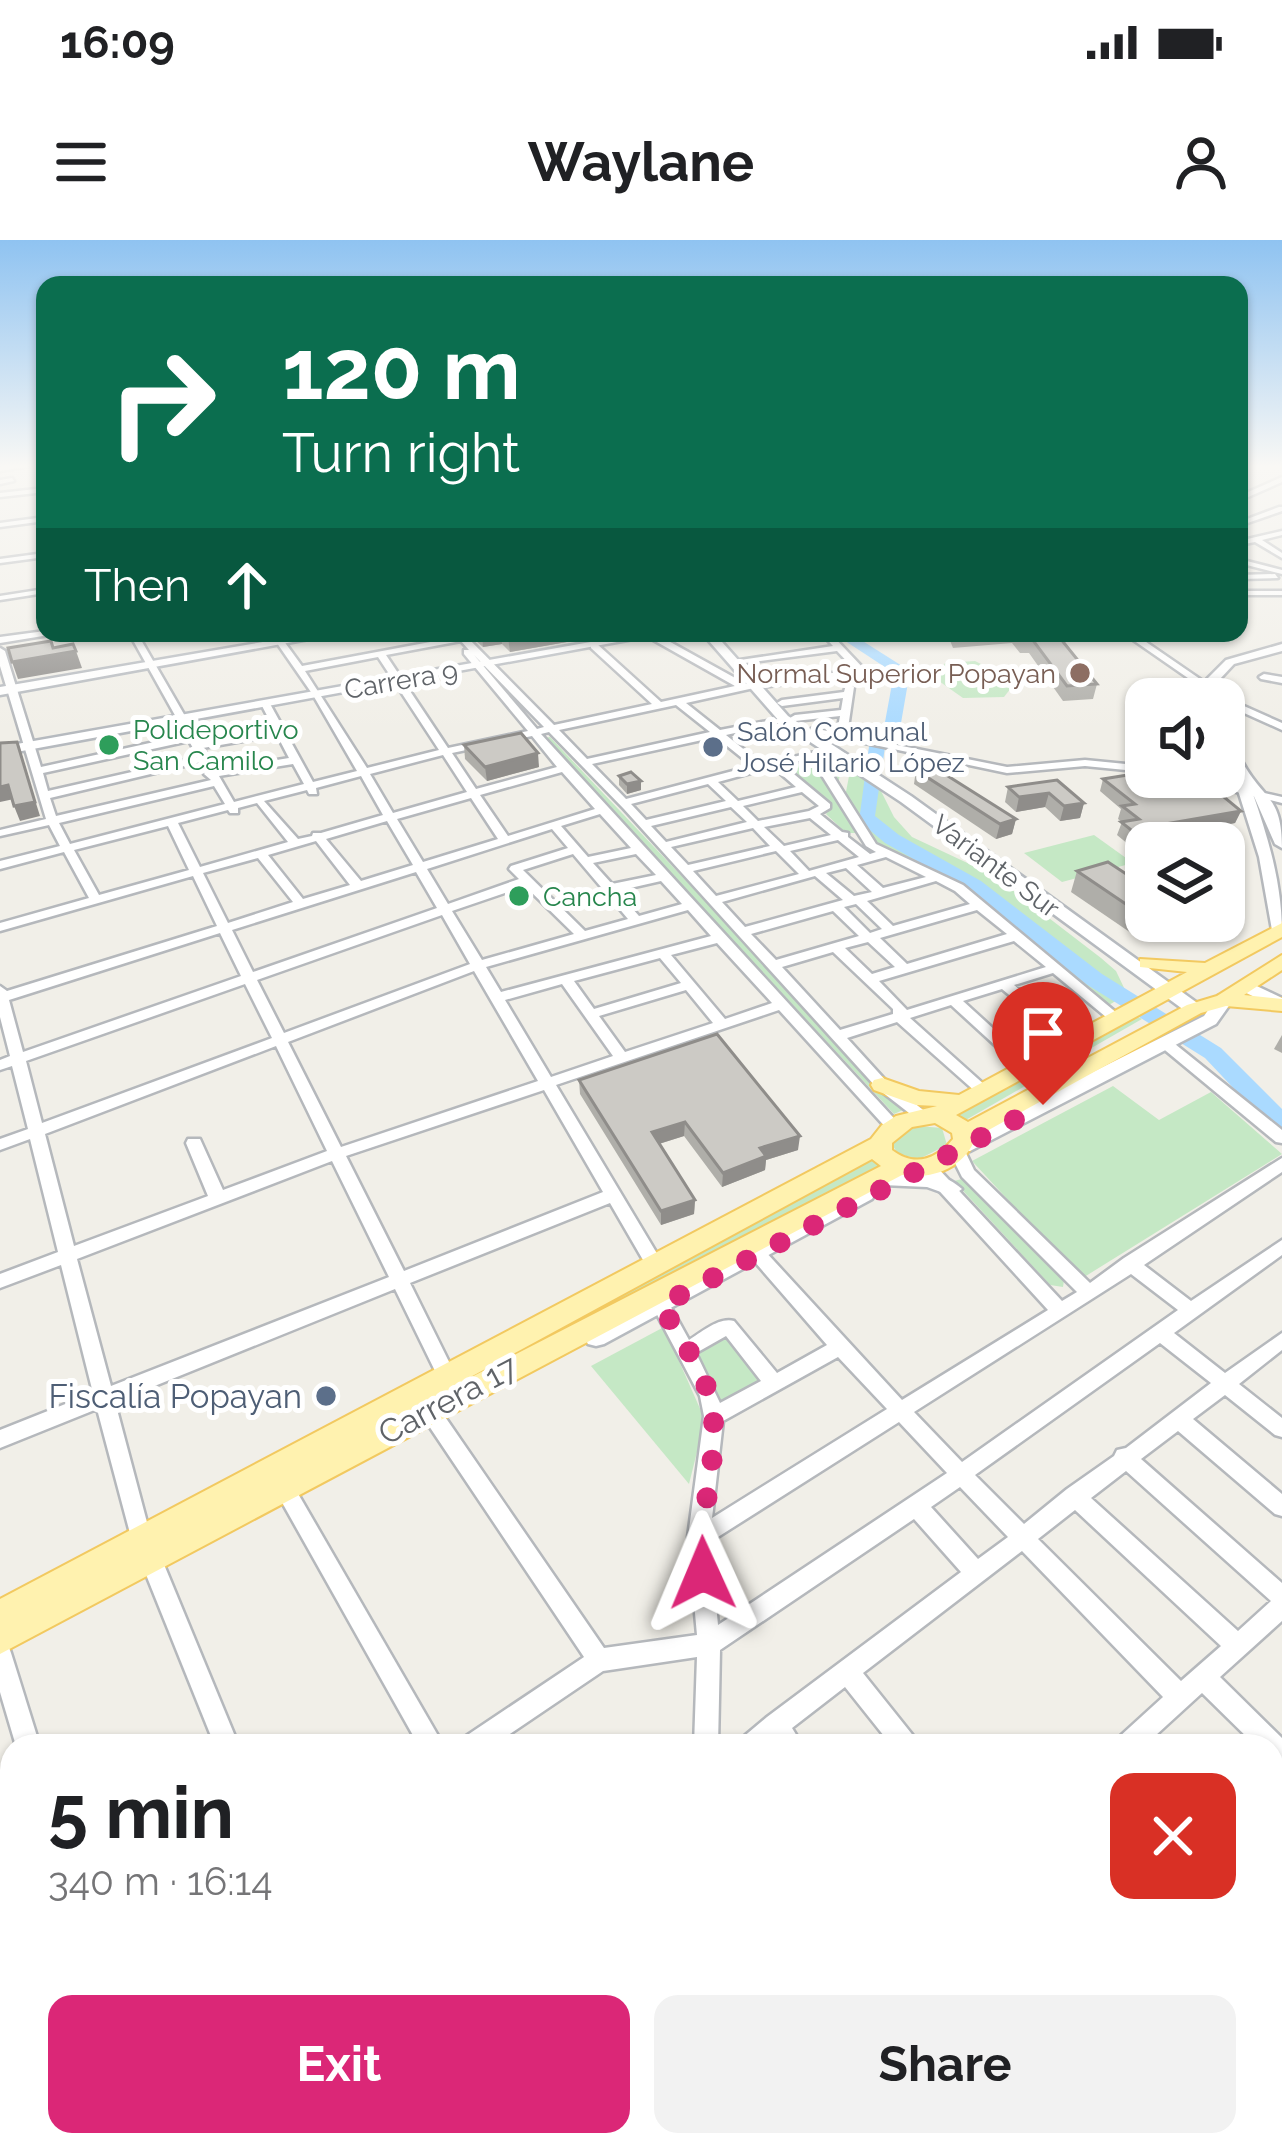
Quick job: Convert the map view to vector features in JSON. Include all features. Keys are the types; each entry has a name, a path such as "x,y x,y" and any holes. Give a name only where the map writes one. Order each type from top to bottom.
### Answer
{"main road":[{"path":"6,690 259,642"},
{"name":"Carrera 9","path":"0,751 615,642"},
{"path":"716,642 820,752 848,753"},
{"path":"730,642 746,660 755,685 782,703 789,718 848,753"},
{"path":"1214,678 1230,662 1282,647"},
{"name":"Variante Sur","path":"848,753 1143,968 1149,1002 1200,1011"},
{"path":"1245,774 1274,799 1280,834"},
{"path":"931,1115 1281,930 1278,882 1245,788"},
{"path":"1149,1002 1143,968 1185,969 1225,960"},
{"path":"1225,960 1228,970 1246,986 1282,1005"},
{"path":"931,1115 958,1124 962,1144 1164,1037 1282,962"},
{"path":"1200,1011 1282,1005"},
{"path":"882,1084 928,1101 977,1094"},
{"name":"Carrera 17","path":"0,1616 886,1135 931,1115"},
{"path":"886,1135 884,1159 952,1189"},
{"name":"Carrera 17","path":"0,1602 147,1550 962,1144"},
{"path":"0,1650 147,1550 286,1491 661,1305 701,1274 757,1255 909,1171"},
{"name":"Carrera 17","path":"0,1638 444,1370 654,1264"}],"street":[{"path":"1253,553 1277,569"},
{"path":"0,561 36,556"},
{"path":"1248,592 1282,592"},
{"path":"0,598 36,593"},
{"path":"0,640 36,635"},
{"path":"139,642 232,808"},
{"path":"281,642 318,695 476,966 551,1082 654,1264"},
{"path":"298,669 434,642"},
{"path":"463,642 558,731 882,1084 931,1115"},
{"path":"672,642 755,685"},
{"path":"835,642 856,673"},
{"path":"1140,642 1190,678"},
{"path":"594,646 661,706"},
{"path":"746,660 842,648"},
{"path":"0,651 6,690 31,746 52,820 96,899"},
{"path":"380,656 504,838"},
{"path":"486,666 535,735 781,1005 886,1135"},
{"path":"232,808 755,685 856,673"},
{"path":"848,753 848,694 856,673"},
{"path":"1264,677 1282,680"},
{"path":"782,703 848,694"},
{"path":"680,703 761,768"},
{"path":"266,704 312,789"},
{"path":"1245,710 1282,727"},
{"path":"584,762 789,718 847,712"},
{"path":"36,771 280,731"},
{"path":"848,753 863,742 1007,770 1085,763 1125,767"},
{"path":"44,796 196,747"},
{"path":"623,802 820,752 861,832 884,854 980,905 1055,968 1149,1002"},
{"path":"0,832 295,760"},
{"path":"662,846 812,814 826,806 776,764"},
{"path":"0,927 564,769"},
{"path":"710,780 780,848 891,931"},
{"path":"644,824 804,788"},
{"path":"0,874 66,852 312,789"},
{"path":"1246,793 1274,799"},
{"path":"262,804 294,842"},
{"path":"221,1734 147,1550 102,1403 37,1130 8,1060 0,994 602,809"},
{"path":"812,814 868,858"},
{"path":"172,824 333,1155 403,1279 444,1370"},
{"path":"553,824 635,919"},
{"path":"684,871 861,832"},
{"path":"317,836 358,886"},
{"path":"577,849 514,869 580,933"},
{"path":"588,861 638,850"},
{"path":"0,865 66,852"},
{"path":"259,852 300,903"},
{"path":"715,900 884,854"},
{"path":"848,863 881,892"},
{"path":"612,888 663,877"},
{"path":"743,932 934,878"},
{"path":"8,1060 526,880"},
{"path":"774,965 980,905"},
{"path":"0,1144 476,966 688,906"},
{"path":"835,906 904,969"},
{"path":"870,979 1016,936"},
{"path":"496,998 719,938"},
{"path":"836,947 900,1008 900,1016 977,1094"},
{"path":"662,952 722,1024"},
{"path":"837,1036 1055,968"},
{"path":"566,980 622,1058"},
{"path":"1004,984 1075,1042"},
{"path":"592,1014 690,985"},
{"path":"953,1000 1026,1066"},
{"path":"0,1281 333,1155 781,1005"},
{"path":"1164,1037 1282,1138"},
{"path":"194,1143 218,1199"},
{"path":"962,1144 968,1173 1089,1293"},
{"path":"699,1537 1089,1293 1282,1164"},
{"path":"909,1171 952,1189 1058,1309"},
{"path":"0,1439 102,1403 615,1194"},
{"path":"488,1734 599,1660 710,1644 916,1506 1282,1246"},
{"path":"757,1255 896,1410 964,1472 1180,1697"},
{"path":"1130,1263 1191,1311"},
{"path":"661,1305 714,1416 699,1537 710,1644 706,1734"},
{"path":"686,1350 728,1326 773,1382"},
{"path":"1161,1334 1282,1429"},
{"path":"714,1416 838,1348"},
{"path":"764,1734 1222,1381 1277,1352"},
{"path":"434,1417 599,1660"},
{"path":"1177,1418 1282,1507"},
{"path":"1124,1456 1282,1601 1139,1734"},
{"path":"286,1491 425,1734"},
{"path":"1074,1496 1238,1646"},
{"path":"916,1506 974,1571"},
{"path":"0,1650 24,1734"},
{"path":"846,1670 898,1734"},
{"path":"1203,1677 1261,1734"},
{"path":"775,1724 782,1734"}],"green space":[{"path":"975,661 1007,677 1011,688 1004,697 963,698 936,679 945,663"},
{"path":"550,737 903,1110 894,1114 545,738"},
{"path":"827,756 841,769 836,795 856,833 846,833 826,814 831,808 781,766"},
{"path":"850,771 881,791 894,817 912,837 993,875 1116,971 1127,994 1109,1005 965,888 879,846 857,822 845,797"},
{"path":"1094,835 1125,857 1125,865 1062,882 1024,853"},
{"path":"1136,1016 1142,1019 964,1121 956,1115"},
{"path":"1113,1086 1159,1120 1211,1092 1282,1154 1081,1279 972,1161"},
{"path":"918,1126 942,1128 947,1145 919,1159 898,1154 893,1146 896,1137"},
{"path":"871,1154 885,1167 0,1620"},
{"path":"966,1178 1064,1280 1063,1287 1050,1285 954,1181"},
{"path":"664,1327 705,1420 689,1484 591,1366"},
{"path":"726,1334 763,1380 720,1405 695,1352"}],"building":[{"path":"51,642 53,648 73,644 76,651 12,662 8,648"},
{"path":"1034,642 1063,642 1097,684 1067,686"},
{"path":"521,733 538,753 485,767 464,745"},
{"path":"17,742 35,802 14,806 8,785 0,787 0,743"},
{"path":"932,766 1016,819 1000,824 916,770"},
{"path":"631,772 641,781 627,784 619,776"},
{"path":"1125,775 1125,796 1103,779"},
{"path":"1057,780 1084,803 1064,806 1049,793 1019,797 1008,787"},
{"path":"1127,798 1225,798 1241,811 1125,825 1121,822 1139,819 1122,806 1135,804"},
{"path":"1108,862 1125,873 1125,903 1077,871"},
{"path":"717,1034 800,1136 760,1148 766,1156 723,1173 685,1122 652,1132 695,1200 661,1211 579,1080"}],"waterway":[{"path":"855,642 902,671 893,723 878,739 866,817 892,839 974,885 1094,979 1213,1053 1282,1124"}],"place":[{"name":"Normal Superior Popayan","path":"1080,673"},
{"name":"Polideportivo San Camilo","path":"109,745"},
{"name":"Salón Comunal José Hilario López","path":"713,747"},
{"name":"Cancha","path":"519,896"},
{"name":"Fiscalía Popayan","path":"326,1396"}],"route":[{"path":"703,1573 699,1537 714,1416 710,1396 661,1305 890,1180 940,1164 963,1146 1043,1105"}]}
